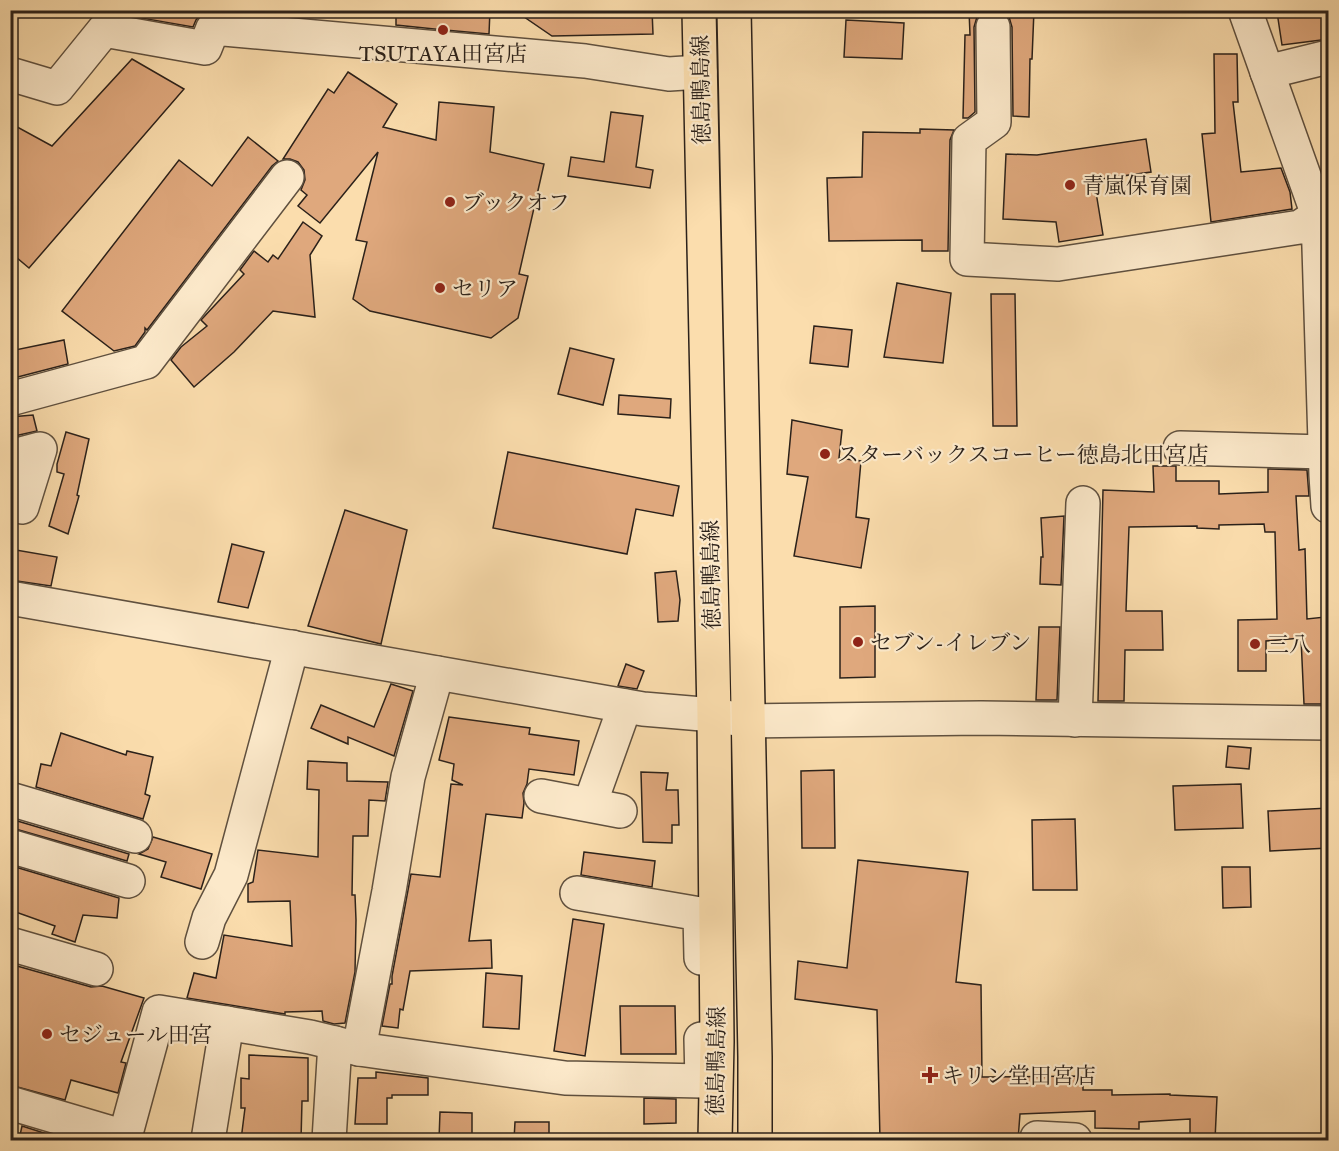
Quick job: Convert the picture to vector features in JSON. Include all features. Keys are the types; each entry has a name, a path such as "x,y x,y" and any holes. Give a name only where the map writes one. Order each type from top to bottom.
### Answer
{"main road":[{"name":"徳島鴨島線","path":"699,10 714,715 717,1042 715,1140"},
{"name":"徳島鴨島線","path":"734,10 755,1058 754,1140"}],"street":[{"path":"1245,10 1323,215 1325,452 1329,506"},
{"path":"993,27 994,122 969,140 967,259 1058,264 1300,227 1323,215"},
{"path":"10,74 57,88 104,30 205,48 213,28 585,61 669,74 700,72"},
{"path":"1267,72 1329,57"},
{"path":"10,399 146,362 287,177"},
{"path":"1180,448 1325,452"},
{"path":"10,458 39,449 22,507"},
{"path":"1075,720 1083,503"},
{"path":"10,598 625,706 714,715 748,721 981,718 1329,723"},
{"path":"202,942 209,918 231,875 292,647"},
{"path":"329,1140 347,1046 389,891 408,777 437,673"},
{"path":"541,796 605,808 625,706"},
{"path":"10,799 135,836"},
{"path":"10,846 128,881"},
{"path":"10,1103 125,1137 159,1012 347,1046 565,1078 702,1081 700,914 577,893"},
{"path":"10,944 96,969"},
{"path":"208,1140 227,1023"},
{"path":"1036,1140 1037,1138 1075,1140"}],"building":[{"path":"119,10 205,10 193,27 118,14"},
{"path":"396,10 490,10 489,34 445,30 446,27 444,30 396,25"},
{"path":"514,10 652,10 653,34 552,36"},
{"path":"969,10 984,10 977,17 974,27 975,112 968,118 963,118 965,35 970,35"},
{"path":"1002,10 1034,10 1029,117 1013,116 1012,27 1009,17"},
{"path":"1329,10 1329,39 1282,45 1277,12"},
{"path":"846,20 904,23 902,59 844,57"},
{"path":"1214,54 1237,54 1238,102 1233,102 1241,172 1281,168 1290,192 1292,209 1211,222 1202,134 1215,133"},
{"path":"132,59 184,89 29,268 10,252 10,123 52,146"},
{"path":"348,72 397,104 383,127 436,140 439,102 494,107 490,152 544,164 519,274 528,276 518,318 491,338 370,311 353,299 367,242 356,240 378,152 320,223 298,206 307,195 301,190 305,180 304,170 298,162 283,159 328,89 334,93"},
{"path":"611,112 643,116 636,167 653,170 650,188 568,176 571,157 604,162"},
{"path":"920,129 954,130 950,140 948,251 922,251 922,240 829,241 827,178 862,177 863,132 920,133"},
{"path":"248,137 278,161 147,330 145,328 145,332 135,346 114,351 62,311 179,160 212,186"},
{"path":"1146,139 1151,172 1094,180 1103,235 1059,242 1056,222 1003,219 1006,154 1037,155"},
{"path":"303,222 322,236 310,255 315,317 273,311 234,352 194,387 171,360 181,347 207,326 201,320 244,274 240,270 254,251 268,262 273,255 278,259"},
{"path":"897,283 951,293 943,363 884,357"},
{"path":"991,294 1015,294 1017,426 993,426"},
{"path":"814,326 852,330 848,367 810,363"},
{"path":"64,340 68,364 10,379 10,351"},
{"path":"570,348 614,359 603,405 558,394"},
{"path":"619,395 671,399 670,418 618,414"},
{"path":"33,415 37,431 10,437 10,417"},
{"path":"792,420 842,430 839,458 861,461 856,517 869,519 861,568 794,556 808,477 787,474"},
{"path":"66,432 89,439 77,495 79,496 68,534 49,526 64,474 57,472 57,464"},
{"path":"508,452 679,486 673,516 636,509 627,554 493,528"},
{"path":"1153,466 1176,466 1176,481 1219,481 1219,494 1268,492 1268,469 1307,470 1309,496 1296,496 1299,550 1305,549 1307,619 1325,617 1326,704 1304,704 1301,638 1266,641 1266,671 1238,671 1238,620 1277,619 1275,532 1265,532 1264,524 1219,525 1219,529 1197,528 1197,526 1129,527 1126,611 1162,611 1163,650 1125,650 1124,701 1098,701 1103,490 1154,492"},
{"path":"345,510 407,530 381,644 308,626"},
{"path":"1064,516 1061,585 1040,584 1041,557 1043,557 1041,518"},
{"path":"232,544 264,552 248,608 218,602"},
{"path":"10,549 57,557 51,586 10,580"},
{"path":"676,571 680,600 678,621 658,622 655,573"},
{"name":"セブン-イレブン","path":"875,606 875,677 840,678 840,607"},
{"path":"1039,627 1060,627 1057,700 1036,700"},
{"path":"626,664 644,671 637,689 618,686"},
{"path":"391,684 413,691 394,756 348,737 348,744 311,728 321,705 374,727"},
{"path":"449,717 530,728 529,734 579,741 574,775 529,769 523,793 522,818 486,814 469,941 491,940 492,968 410,971 403,1010 400,1009 398,1028 382,1026 390,984 392,984 411,874 440,877 451,784 463,785 452,780 454,764 439,760"},
{"path":"61,733 126,755 127,751 153,757 145,794 150,796 143,819 36,787 41,764 51,766"},
{"path":"1228,746 1251,748 1249,769 1226,767"},
{"path":"308,761 347,763 347,781 388,782 385,801 369,800 368,836 353,836 352,895 355,895 356,920 355,972 345,1023 334,1024 323,1021 322,1011 285,1012 285,1014 187,998 194,973 216,978 224,935 292,946 290,901 248,902 248,884 253,882 258,850 318,857 319,790 307,789"},
{"path":"834,770 835,848 802,848 801,771"},
{"path":"641,772 668,773 666,790 678,790 679,825 672,825 672,843 643,842"},
{"path":"1241,784 1243,828 1175,830 1173,786"},
{"path":"1329,808 1329,848 1270,851 1268,811"},
{"path":"1075,819 1077,890 1033,890 1032,820"},
{"path":"14,820 129,854 127,861 12,828"},
{"path":"153,837 212,854 201,889 161,877 166,862 139,854 148,849"},
{"path":"584,852 655,861 652,887 581,875"},
{"path":"858,860 968,872 956,982 981,985 982,1077 1083,1076 1083,1090 1112,1090 1112,1095 1170,1094 1217,1097 1215,1140 1190,1140 1190,1119 1139,1122 1139,1129 1095,1128 1095,1111 1020,1114 1018,1140 880,1140 877,1010 795,999 798,961 847,968"},
{"path":"12,866 119,898 117,918 83,915 75,942 52,934 55,926 10,910"},
{"path":"1222,867 1250,867 1251,907 1223,908"},
{"path":"573,919 604,924 585,1056 554,1051"},
{"path":"10,964 91,987 102,986 144,998 121,1062 126,1063 118,1093 71,1080 65,1100 10,1085"},
{"path":"486,973 522,976 519,1029 483,1027"},
{"path":"620,1006 675,1006 676,1054 621,1054"},
{"path":"249,1055 308,1058 308,1101 302,1101 301,1140 241,1140 245,1108 241,1108 241,1078 249,1079"},
{"path":"376,1072 428,1078 428,1095 392,1095 392,1098 387,1098 387,1124 355,1124 358,1078 376,1078"},
{"path":"644,1098 676,1099 676,1123 644,1124"},
{"path":"440,1112 472,1113 472,1140 439,1140"},
{"path":"515,1122 549,1122 549,1140 514,1140"},
{"path":"22,1126 47,1134 45,1140 19,1140"}],"place":[{"name":"TSUTAYA田宮店","path":"443,30"},
{"name":"青嵐保育園","path":"1070,185"},
{"name":"ブックオフ","path":"450,202"},
{"name":"セリア","path":"440,288"},
{"name":"スターバックスコーヒー徳島北田宮店","path":"825,454"},
{"name":"セブン-イレブン","path":"858,642"},
{"name":"三八","path":"1255,644"},
{"name":"セジュール田宮","path":"47,1034"},
{"name":"キリン堂田宮店","path":"930,1075"}]}
